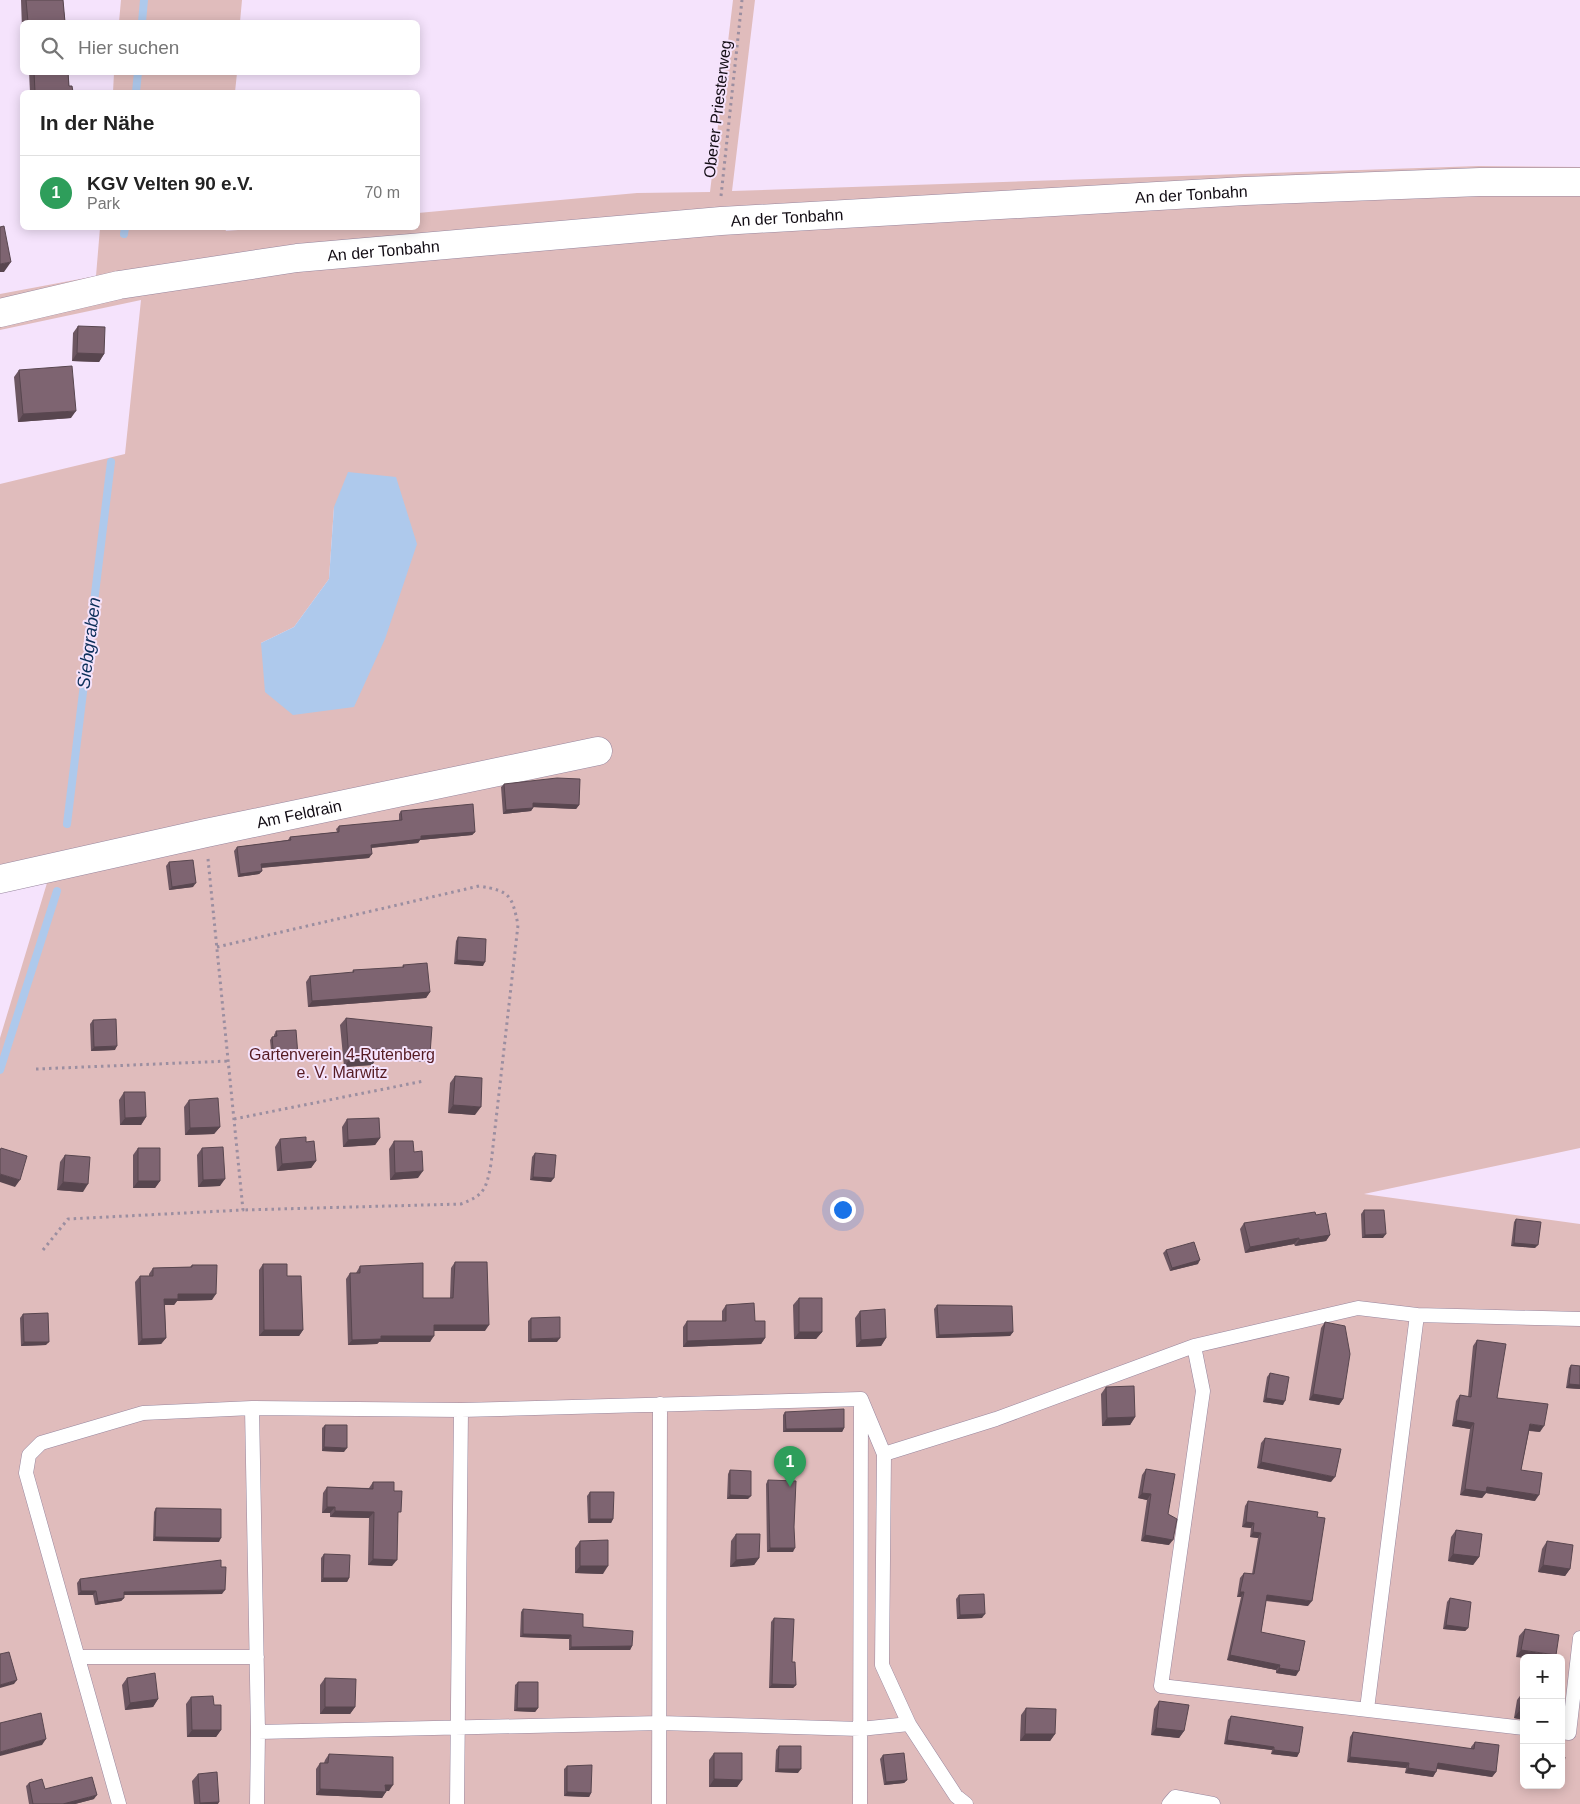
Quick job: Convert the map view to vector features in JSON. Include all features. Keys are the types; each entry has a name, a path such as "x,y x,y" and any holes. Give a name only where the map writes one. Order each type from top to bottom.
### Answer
{"street":[{"name":"An der Tonbahn","path":"0,312 119,285 297,258 720,221 1255,191 1480,182 1580,182"},
{"name":"Am Feldrain","path":"0,879 206,833 598,751"}],"lane":[{"path":"884,1454 996,1419 1194,1346 1358,1308 1417,1315 1580,1319"},
{"path":"1367,1709 1417,1315"},
{"path":"1194,1346 1203,1392 1161,1686 1520,1728"},
{"path":"861,1399 884,1454 882,1665 909,1724 956,1796 966,1804"},
{"path":"119,1804 26,1473 29,1455 41,1443 144,1414 252,1408 461,1410 861,1399"},
{"path":"860,1804 861,1399"},
{"path":"659,1804 660,1404"},
{"path":"252,1408 258,1732 257,1804"},
{"path":"457,1804 461,1410"},
{"path":"1565,1732 1569,1733 1580,1638"},
{"path":"79,1657 257,1657"},
{"path":"258,1732 660,1723 860,1729 909,1724"},
{"path":"1168,1804 1175,1797 1213,1804"}],"path":[{"name":"Oberer Priesterweg","path":"720,221 721,181 742,0"},
{"path":"206,833 243,1210"},
{"path":"43,1250 68,1219 243,1210 461,1204 478,1197 487,1185 518,925 514,903 501,889 480,886 217,947"},
{"path":"36,1069 229,1061"},
{"path":"234,1119 424,1081"}],"green space":[{"path":"121,0 242,0 240,20 119,20"},
{"name":"Gartenverein 4-Rutenberg e. V. Marwitz","path":"733,0 755,0 732,191 1479,166 1580,167 1580,1148 1364,1194 1580,1224 1580,1804 0,1804 0,1038 47,883 0,893 0,484 125,454 141,300 0,330 0,294 96,276 100,230 420,230 420,213 637,193 710,192","holes":["334,507 354,707 261,643 294,627 329,579"]},
{"path":"114,75 237,75 235,90 113,90"}],"water":[{"path":"348,472 396,477 417,544 385,639 354,707 293,715 265,692 261,643 294,627 329,579 334,507"}],"building":[{"path":"26,0 63,0 65,20 28,20"},
{"path":"34,75 68,75 69,86 72,86 73,90 35,90"},
{"path":"4,226 11,262 0,264 0,227"},
{"path":"78,326 105,327 104,354 77,353"},
{"path":"72,366 76,411 23,414 19,370"},
{"path":"557,778 580,779 579,805 533,803 533,808 506,810 504,784"},
{"path":"473,804 475,832 421,836 421,839 371,845 372,854 261,864 262,871 240,874 237,847 291,840 290,837 339,832 339,826 402,820 401,811"},
{"path":"193,860 196,883 172,887 169,862"},
{"path":"458,937 486,939 485,962 457,960"},
{"path":"427,963 430,992 312,1001 310,976"},
{"path":"346,1018 432,1027 430,1054 376,1049 377,1058 349,1060"},
{"path":"116,1019 117,1046 94,1047 93,1020"},
{"path":"296,1030 298,1056 274,1058 272,1037 277,1036 276,1031"},
{"path":"455,1076 482,1078 481,1107 453,1105"},
{"path":"124,1092 145,1092 146,1117 125,1118"},
{"path":"218,1098 220,1127 190,1128 189,1100"},
{"path":"379,1118 380,1138 348,1140 347,1119"},
{"path":"306,1137 306,1142 314,1141 316,1161 282,1164 280,1139"},
{"path":"394,1141 413,1141 414,1152 422,1151 423,1171 395,1173"},
{"path":"223,1147 225,1179 203,1180 202,1148"},
{"path":"1,1148 27,1156 20,1180 0,1174"},
{"path":"138,1148 160,1148 160,1181 138,1181"},
{"path":"535,1153 556,1155 554,1178 533,1177"},
{"path":"65,1155 90,1157 88,1184 63,1182"},
{"path":"1364,1210 1384,1210 1386,1234 1365,1235"},
{"path":"1315,1212 1316,1215 1326,1213 1330,1235 1299,1240 1299,1238 1250,1247 1244,1223"},
{"path":"1516,1219 1541,1222 1538,1245 1514,1243"},
{"path":"1194,1242 1200,1260 1172,1268 1166,1250"},
{"path":"455,1262 487,1262 489,1325 434,1325 434,1336 381,1336 381,1339 352,1340 350,1273 360,1273 360,1266 423,1263 423,1298 453,1298"},
{"path":"263,1264 287,1264 287,1276 301,1276 303,1330 264,1330"},
{"path":"192,1265 217,1265 216,1294 178,1294 178,1299 164,1299 166,1338 142,1339 140,1276 153,1276 153,1268 192,1267"},
{"path":"799,1298 822,1298 822,1332 799,1332"},
{"path":"754,1303 755,1321 765,1321 765,1338 687,1341 687,1321 726,1321 726,1305"},
{"path":"937,1305 1012,1306 1013,1332 939,1335"},
{"path":"885,1309 886,1338 861,1340 860,1311"},
{"path":"48,1313 49,1342 24,1342 23,1314"},
{"path":"560,1317 560,1338 531,1339 531,1318"},
{"path":"1325,1322 1345,1326 1350,1354 1343,1399 1313,1394"},
{"path":"1477,1340 1506,1344 1497,1398 1548,1404 1544,1426 1530,1424 1521,1470 1542,1473 1539,1495 1487,1487 1486,1492 1465,1489 1474,1423 1456,1420 1460,1395 1471,1397"},
{"path":"1571,1365 1580,1366 1580,1385 1569,1384"},
{"path":"1270,1373 1289,1377 1285,1401 1266,1398"},
{"path":"1134,1386 1135,1417 1107,1418 1106,1387"},
{"path":"844,1409 844,1428 786,1429 785,1412"},
{"path":"325,1425 347,1425 347,1448 324,1447"},
{"path":"1265,1438 1341,1449 1335,1477 1261,1462"},
{"path":"1146,1469 1175,1474 1168,1514 1177,1519 1173,1540 1145,1535 1151,1494 1142,1493"},
{"path":"730,1470 751,1471 751,1496 730,1495"},
{"path":"768,1480 796,1481 795,1548 770,1548"},
{"path":"373,1482 394,1482 394,1491 402,1491 401,1512 398,1512 397,1560 373,1559 374,1512 335,1511 335,1507 327,1507 327,1487 373,1489"},
{"path":"590,1492 614,1492 613,1519 590,1519"},
{"path":"1248,1501 1318,1512 1317,1517 1325,1518 1312,1601 1267,1595 1261,1632 1305,1641 1299,1671 1279,1668 1280,1665 1230,1655 1244,1592 1240,1592 1244,1573 1254,1574 1261,1533 1253,1532 1254,1523 1246,1522"},
{"path":"156,1508 221,1509 221,1538 155,1537"},
{"path":"1456,1530 1482,1534 1479,1557 1453,1554"},
{"path":"736,1534 760,1534 759,1558 736,1560"},
{"path":"608,1540 608,1566 580,1566 580,1541"},
{"path":"1547,1541 1573,1545 1570,1569 1543,1565"},
{"path":"324,1554 350,1555 349,1578 323,1578"},
{"path":"221,1560 221,1567 226,1567 225,1590 124,1592 124,1598 98,1602 96,1591 81,1591 80,1579"},
{"path":"984,1594 985,1614 960,1615 959,1595"},
{"path":"1450,1598 1471,1602 1468,1628 1446,1625"},
{"path":"523,1609 583,1614 583,1627 633,1631 632,1646 571,1647 571,1635 523,1634"},
{"path":"774,1618 794,1619 792,1662 795,1662 796,1685 772,1684"},
{"path":"1525,1629 1559,1635 1556,1654 1521,1650"},
{"path":"9,1652 17,1680 0,1685 0,1654"},
{"path":"155,1673 158,1699 130,1703 127,1678"},
{"path":"325,1678 356,1679 355,1707 325,1707"},
{"path":"518,1682 538,1682 538,1708 517,1708"},
{"path":"213,1696 214,1705 221,1705 221,1730 192,1730 191,1697"},
{"path":"1159,1701 1189,1705 1184,1731 1156,1728"},
{"path":"1026,1708 1056,1709 1055,1734 1025,1734"},
{"path":"41,1713 46,1739 0,1752 0,1723"},
{"path":"1231,1716 1303,1727 1299,1753 1227,1740"},
{"path":"1353,1732 1474,1749 1475,1742 1499,1745 1496,1772 1438,1763 1436,1772 1408,1768 1409,1763 1350,1757"},
{"path":"779,1746 801,1746 801,1769 778,1769"},
{"path":"714,1753 742,1753 742,1780 714,1779"},
{"path":"904,1753 907,1780 886,1782 883,1755"},
{"path":"329,1754 393,1757 393,1785 385,1785 386,1792 320,1789 320,1763 328,1763"},
{"path":"592,1765 591,1793 567,1792 567,1766"},
{"path":"217,1772 219,1802 200,1803 198,1774"},
{"path":"92,1777 97,1795 63,1804 33,1804 29,1783 42,1779 45,1789"}],"waterway":[{"name":"Siebgraben","path":"142,20 144,0"},
{"name":"Siebgraben","path":"136,90 138,75"},
{"name":"Siebgraben","path":"124,234 125,230"},
{"name":"Siebgraben","path":"67,824 111,462"},
{"name":"Siebgraben","path":"0,1070 57,891"}],"place":[{"name":"KGV Velten 90 e.V.","path":"790,1487"}]}
